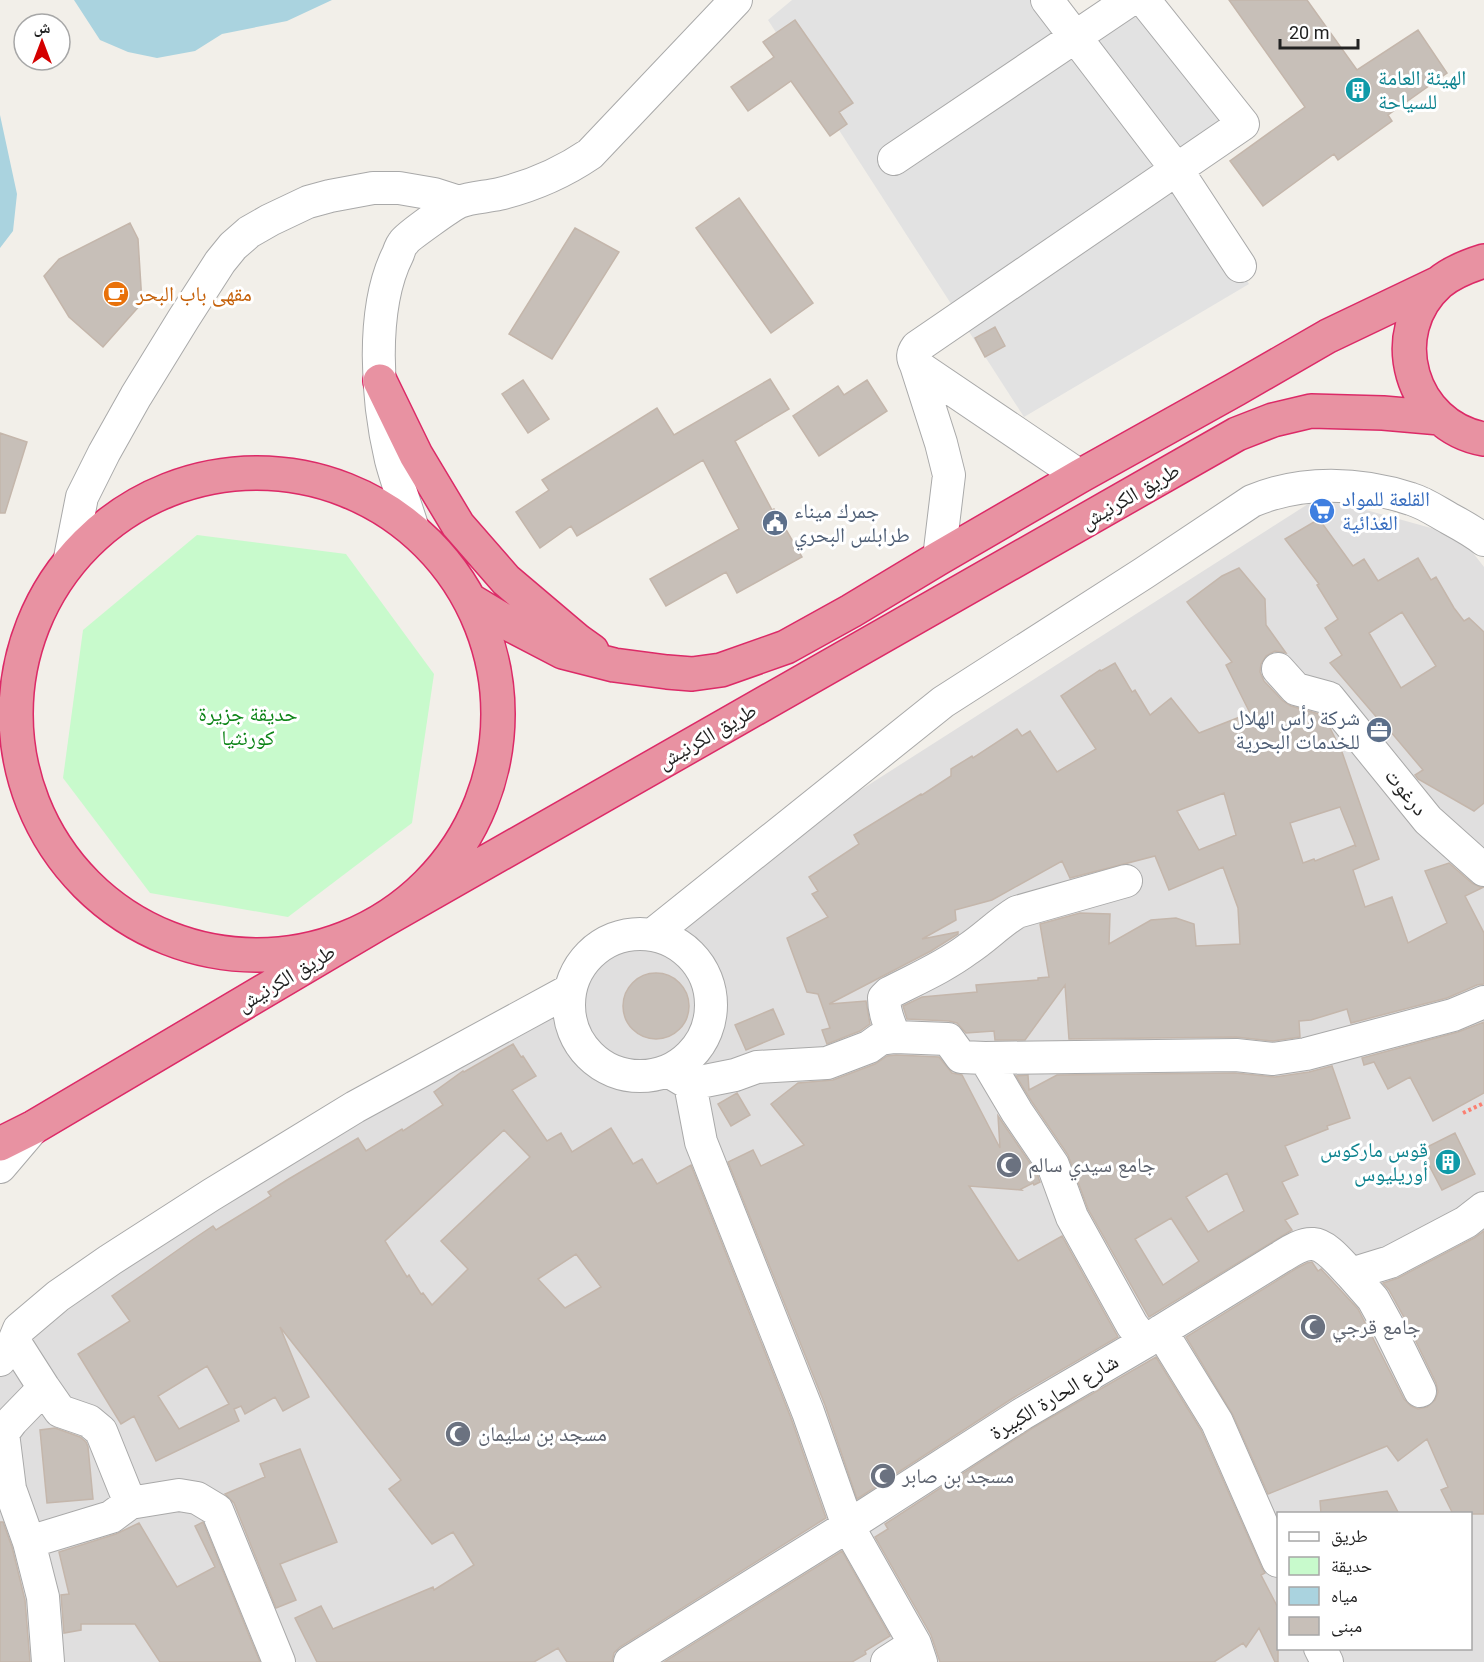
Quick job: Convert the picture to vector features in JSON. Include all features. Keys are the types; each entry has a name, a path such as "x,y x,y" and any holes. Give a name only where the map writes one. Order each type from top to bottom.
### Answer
{"highway":[{"path":"1484,261 1459,269 1439,284 1422,303 1412,326 1409,351 1413,376 1423,399 1440,418 1456,429 1473,437 1484,439"},
{"name":"طريق الكرنيش","path":"472,602 563,652 614,665 667,672 692,674 722,670 786,647 1080,476 1328,336 1439,284"},
{"path":"380,381 416,455 458,525 506,580 578,641 614,665"},
{"name":"طريق الكرنيش","path":"0,1144 34,1127 379,923 1237,434 1273,420 1311,411 1383,413 1440,418"},
{"path":"0,752 15,704 24,654 42,606 69,563 99,532 134,507 172,489 213,477 255,473 298,477 339,487 378,505 413,529 472,602 494,660 500,721 491,781 466,838 428,886 379,923 332,944 281,954 230,954 179,942 132,921 91,890 58,850 33,805 19,756 15,704"}],"street":[{"path":"404,242 459,202 500,193 551,176 572,167 590,154 736,0"},
{"path":"1047,0 1177,170 1240,266"},
{"path":"894,159 1130,0"},
{"path":"939,558 949,475 942,443 912,358 913,352 917,347 1243,124 1144,0"},
{"path":"69,563 82,496 86,488 136,396 220,262 233,246 249,232 287,211 330,196 373,188 417,190 459,202"},
{"path":"373,188 400,203 408,224 404,242 390,269 384,288 379,351 384,426 391,460 413,529"},
{"path":"916,365 1080,476"},
{"path":"652,935 943,702 1252,501 1270,493 1308,485 1348,486 1384,492 1413,499 1484,540"},
{"name":"درغوت","path":"1278,669 1296,688 1329,698 1428,820 1484,870"},
{"path":"895,1036 886,1016 884,1004 884,998 889,993 950,961 1017,912 1126,881"},
{"path":"886,1662 918,1653 848,1526 808,1412 701,1142 679,1078 688,1059 702,1041 711,1020 712,997 706,975 684,948 669,939 652,935 634,934 618,938 602,945 587,957 570,990 569,1008 574,1030 585,1050 602,1065 623,1074 646,1077 679,1078 735,1075 757,1067 827,1063 869,1047 880,1039 895,1036 948,1039 961,1057 1236,1055 1273,1059 1306,1054 1453,1015 1484,1002"},
{"path":"130,1503 101,1431 89,1421 60,1411 44,1388 7,1350 20,1329 58,1296 211,1195 355,1107 570,990"},
{"path":"985,1058 1017,1112 1053,1165 1072,1217 1132,1325 1153,1337 1217,1422 1277,1559"},
{"path":"0,1167 34,1127"},
{"path":"1351,1274 1390,1262 1466,1222 1484,1208"},
{"name":"شارع الحارة الكبيرة","path":"630,1662 1022,1414 1153,1337 1296,1248 1313,1244 1328,1251 1373,1299 1420,1391"},
{"path":"44,1388 2,1432 10,1489 29,1542 43,1597 48,1662"},
{"path":"29,1542 111,1517 130,1503 179,1495 197,1498 217,1510 279,1662"}],"path":[{"path":"1463,1113 1484,1103"}],"shaded area":[{"path":"792,0 1047,0 1076,37 1141,0 1243,124 1178,170 1249,284 1024,417 768,20"},
{"path":"1319,497 1460,536 1484,567 1484,1662 0,1662 0,1377 16,1348 326,1121 662,917"}],"green space":[{"name":"حديقة جزيرة كورنثيا","path":"197,535 346,554 434,674 412,823 288,917 150,893 63,778 83,630"}],"water":[{"path":"74,0 332,0 287,21 222,34 195,51 157,58 128,52 100,40"},
{"path":"0,115 17,194 13,231 0,248"}],"building":[{"name":"الهيئة العامة للسياحة","path":"1229,0 1307,0 1357,70 1418,30 1447,73 1388,115 1392,121 1338,160 1334,154 1263,206 1230,161 1305,107"},
{"path":"795,20 853,103 839,112 847,124 830,136 791,81 748,111 731,87 774,57 763,42"},
{"path":"739,198 813,303 771,333 696,228"},
{"path":"130,223 138,239 142,303 103,347 69,317 44,276 59,259"},
{"path":"575,228 619,252 552,359 509,334"},
{"path":"995,327 1005,346 985,357 975,338"},
{"path":"770,379 789,409 735,441 772,510 774,509 802,557 737,593 726,572 666,606 650,579 739,529 703,460 577,536 571,526 540,548 516,512 549,490 542,480 657,408 674,435"},
{"path":"523,380 549,419 528,433 502,394"},
{"path":"867,380 887,411 819,456 793,416 838,386 844,395"},
{"path":"0,433 27,442 5,513 0,513"},
{"path":"1319,519 1353,566 1364,559 1378,581 1418,558 1431,580 1436,577 1464,621 1469,618 1484,632 1484,803 1474,811 1418,779 1415,775 1423,770 1330,663 1342,655 1325,628 1338,619 1317,585 1319,584 1285,539","holes":["1402,612 1436,666 1401,688 1369,633"]},
{"path":"1239,568 1265,599 1266,625 1286,653 1275,651 1266,656 1261,664 1260,672 1264,681 1291,706 1319,714 1329,726 1342,752 1379,859 1353,870 1365,907 1392,897 1408,943 1447,923 1425,871 1449,863 1472,883 1484,887 1465,896 1484,933 1484,984 1447,998 1351,1023 1347,1009 1311,1020 1299,1021 1300,1037 1273,1041 1236,1037 1069,1039 1065,985 1025,1040 995,1040 994,1031 966,1033 957,1023 949,1021 907,1019 903,1006 922,997 977,992 976,985 1049,977 1040,924 1080,913 1110,914 1109,944 1151,920 1176,918 1194,924 1196,946 1240,944 1238,908 1223,867 1169,890 1155,856 1070,878 1062,861 992,900 955,910 956,920 922,939 958,932 958,934 931,951 829,1004 866,1001 870,1024 860,1031 827,1044 822,1030 830,1028 818,994 807,992 787,938 828,917 812,894 818,891 809,877 859,844 854,835 922,795 951,776 951,769 972,756 973,758 1017,729 1022,736 1030,731 1057,772 1096,749 1061,696 1100,670 1115,663 1132,692 1135,690 1150,715 1171,698 1199,733 1250,713 1226,665 1232,662 1187,602 1222,576","holes":["1224,793 1236,835 1199,850 1177,811","1340,807 1356,847 1355,845 1315,861 1314,859 1303,863 1290,823"]},
{"path":"649,973 663,973 675,978 684,987 689,1006 687,1019 680,1030 663,1039 649,1039 637,1034 628,1025 623,1013 623,999 628,987 637,978"},
{"path":"773,1009 784,1034 746,1050 735,1025"},
{"path":"1484,1022 1484,1093 1433,1121 1410,1077 1388,1089 1374,1062 1364,1065 1362,1058 1458,1032"},
{"path":"513,1044 536,1076 512,1090 547,1141 561,1133 572,1152 611,1128 633,1164 642,1159 657,1184 691,1165 791,1418 826,1518 620,1647 614,1653 612,1662 567,1662 558,1648 534,1662 317,1662 295,1618 321,1606 333,1629 433,1587 434,1590 474,1565 453,1532 432,1544 389,1489 401,1480 280,1327 309,1397 283,1411 275,1397 245,1414 241,1406 234,1409 239,1421 156,1461 134,1416 121,1424 78,1354 130,1321 112,1296 213,1226 216,1230 271,1196 268,1192 358,1138 366,1151 402,1129 403,1131 443,1105 434,1092","holes":["504,1130 530,1157 441,1241 468,1269 432,1305 423,1293 421,1294 409,1275 407,1277 385,1241","576,1254 601,1287 565,1308 538,1279","207,1366 229,1404 179,1429 158,1396"]},
{"path":"887,1056 939,1057 952,1073 962,1075 1000,1148 998,1116 1037,1173 1040,1182 1034,1185 1033,1183 1022,1190 969,1186 1018,1261 1062,1236 1118,1337 1013,1398 857,1499 825,1405 728,1162 753,1150 761,1166 804,1145 771,1104 798,1083 833,1080 875,1064"},
{"path":"1332,1066 1350,1118 1285,1146 1298,1175 1282,1182 1298,1214 1285,1220 1292,1230 1149,1317 1088,1209 1068,1155 1016,1076 1028,1075 1029,1090 1057,1075 1235,1073 1275,1077","holes":["1227,1173 1244,1211 1208,1232 1186,1197","1171,1218 1199,1261 1163,1285 1135,1239"]},
{"path":"737,1093 750,1115 731,1126 718,1104"},
{"name":"قوس ماركوس أوريليوس","path":"1455,1133 1475,1174 1442,1190 1421,1150"},
{"path":"1484,1231 1484,1514 1452,1512 1441,1490 1448,1487 1427,1439 1398,1461 1387,1446 1268,1494 1233,1415 1186,1337 1297,1268 1312,1262 1318,1271 1321,1269 1358,1309 1404,1399 1418,1409 1427,1407 1435,1400 1438,1392 1436,1383 1406,1321 1383,1283 1398,1278"},
{"path":"1156,1357 1201,1430 1265,1573 1261,1575 1277,1606 1278,1662 1275,1662 1259,1628 1246,1647 1243,1643 1214,1662 940,1662 931,1635 875,1537 888,1529 885,1524 1031,1429"},
{"path":"55,1428 80,1437 86,1442 93,1499 47,1503 40,1430"},
{"path":"300,1449 337,1542 280,1564 296,1600 276,1608 234,1503 225,1494 265,1477 260,1464"},
{"path":"1387,1491 1398,1512 1321,1512 1320,1501"},
{"path":"0,1522 3,1522 12,1547 25,1600 30,1662 0,1662"},
{"path":"203,1522 260,1662 160,1662 135,1624 81,1624 81,1630 64,1633 61,1595 69,1594 59,1552 116,1534 139,1523 177,1587 215,1567 195,1526"},
{"path":"842,1551 890,1636 865,1651 866,1654 852,1662 664,1662"}],"place":[{"name":"الهيئة العامة للسياحة","path":"1358,90"},
{"name":"مقهى باب البحر","path":"116,294"},
{"name":"القلعة للمواد الغذائية","path":"1322,511"},
{"name":"جمرك ميناء طرابلس البحري","path":"775,523"},
{"name":"شركة رأس الهلال للخدمات البحرية","path":"1379,730"},
{"name":"قوس ماركوس أوريليوس","path":"1448,1162"},
{"name":"جامع سيدي سالم","path":"1009,1165"},
{"name":"جامع قرجي","path":"1313,1327"},
{"name":"مسجد بن سليمان","path":"458,1434"},
{"name":"مسجد بن صابر","path":"883,1476"}]}
